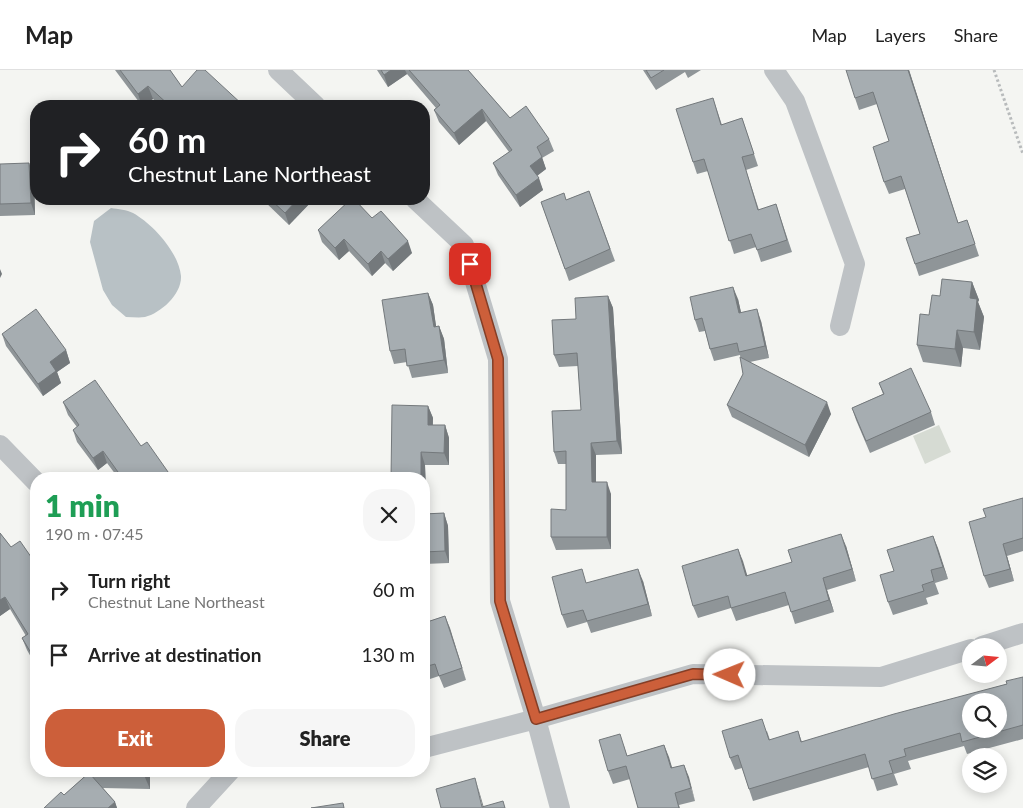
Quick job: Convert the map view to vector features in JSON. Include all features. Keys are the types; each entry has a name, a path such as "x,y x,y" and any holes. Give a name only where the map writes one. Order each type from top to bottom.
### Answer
{"street":[{"path":"278,70 310,100"},
{"path":"774,70 795,101 855,264 840,326"},
{"path":"421,205 464,245 498,359 500,601 536,719 560,808"},
{"path":"0,444 30,476"},
{"path":"1007,638 1023,633"},
{"path":"430,746 536,719 693,674 881,677 962,653"},
{"path":"196,808 224,777"}],"path":[{"path":"994,70 1023,154"}],"shaded area":[{"path":"111,208 131,212 149,224 164,240 179,267 180,283 174,296 164,307 151,315 145,317 126,317 112,305 103,290 90,242 94,221"},
{"path":"939,425 951,452 925,464 913,436"}],"building":[{"path":"120,70 170,70 182,87 197,70 205,70 238,100 163,100 148,86 138,94"},
{"path":"381,70 391,70 384,75"},
{"path":"409,70 468,70 510,118 526,106 549,139 537,147 542,157 530,166 539,178 516,195 493,163 512,150 482,109 454,133 434,110 440,105"},
{"path":"646,70 664,70 651,78"},
{"path":"846,70 908,70 958,223 967,220 975,244 915,264 906,238 920,234 901,176 884,182 873,147 889,141 873,92 855,98"},
{"path":"713,98 721,125 742,118 754,154 742,157 758,210 776,204 787,240 757,250 751,234 729,241 704,159 693,162 676,109"},
{"path":"29,163 30,203 0,204 0,164"},
{"path":"589,191 610,249 565,269 541,202 564,193 566,200"},
{"path":"276,205 292,205 285,213"},
{"path":"345,205 360,205 372,218 381,211 408,241 388,259 381,251 368,264 344,239 335,248 318,230"},
{"path":"942,279 972,282 970,298 977,299 974,332 957,330 955,349 917,345 920,314 929,315 932,295 940,296"},
{"path":"733,287 739,313 757,309 765,346 739,352 737,343 710,349 702,318 695,320 690,297"},
{"path":"428,293 434,327 439,326 444,360 407,366 405,349 390,351 382,300"},
{"path":"608,296 617,441 591,443 592,482 607,482 607,537 551,537 551,509 566,510 566,451 554,452 552,411 581,410 577,353 554,355 552,320 576,319 575,298"},
{"path":"36,309 66,350 50,362 56,371 38,384 2,334"},
{"path":"740,357 827,402 805,445 727,405 743,374"},
{"path":"911,368 931,412 866,441 852,408 884,394 879,383"},
{"path":"95,380 141,446 147,442 168,472 118,472 103,451 93,458 73,430 79,425 63,402"},
{"path":"392,405 428,406 428,425 445,425 444,453 421,452 421,472 391,472"},
{"path":"1023,498 1023,538 1003,544 1010,569 984,576 969,522 986,517 983,509"},
{"path":"444,513 445,551 430,552 430,514"},
{"path":"0,533 11,547 20,541 30,555 30,651 22,638 28,634 5,597 0,600"},
{"path":"841,534 852,569 823,578 829,600 791,612 785,592 731,608 728,596 693,606 682,566 738,549 746,576 792,562 788,550"},
{"path":"933,536 943,567 931,570 934,581 922,585 924,591 888,602 880,575 894,571 887,550"},
{"path":"582,569 586,583 638,569 648,604 587,621 583,610 562,615 552,577"},
{"path":"445,616 462,668 439,676 435,664 430,665 430,621"},
{"path":"1023,677 1023,725 1007,729 1007,693 973,693 1007,684 1008,681"},
{"path":"962,696 962,738 976,738 962,742 960,733 904,749 906,756 889,761 893,773 872,779 865,754 749,789 738,755 730,758 722,731 762,719 769,740 798,731 801,742"},
{"path":"620,734 627,756 664,745 671,768 684,765 691,788 675,793 679,808 638,808 626,766 608,771 599,740"},
{"path":"84,777 93,777 115,802 108,808 44,808 61,792 64,795"},
{"path":"475,778 482,807 503,801 505,808 441,808 436,789"},
{"path":"343,803 344,808 311,808"}],"route":[{"path":"470,264 498,359 500,601 536,719 693,674 730,675"}]}
